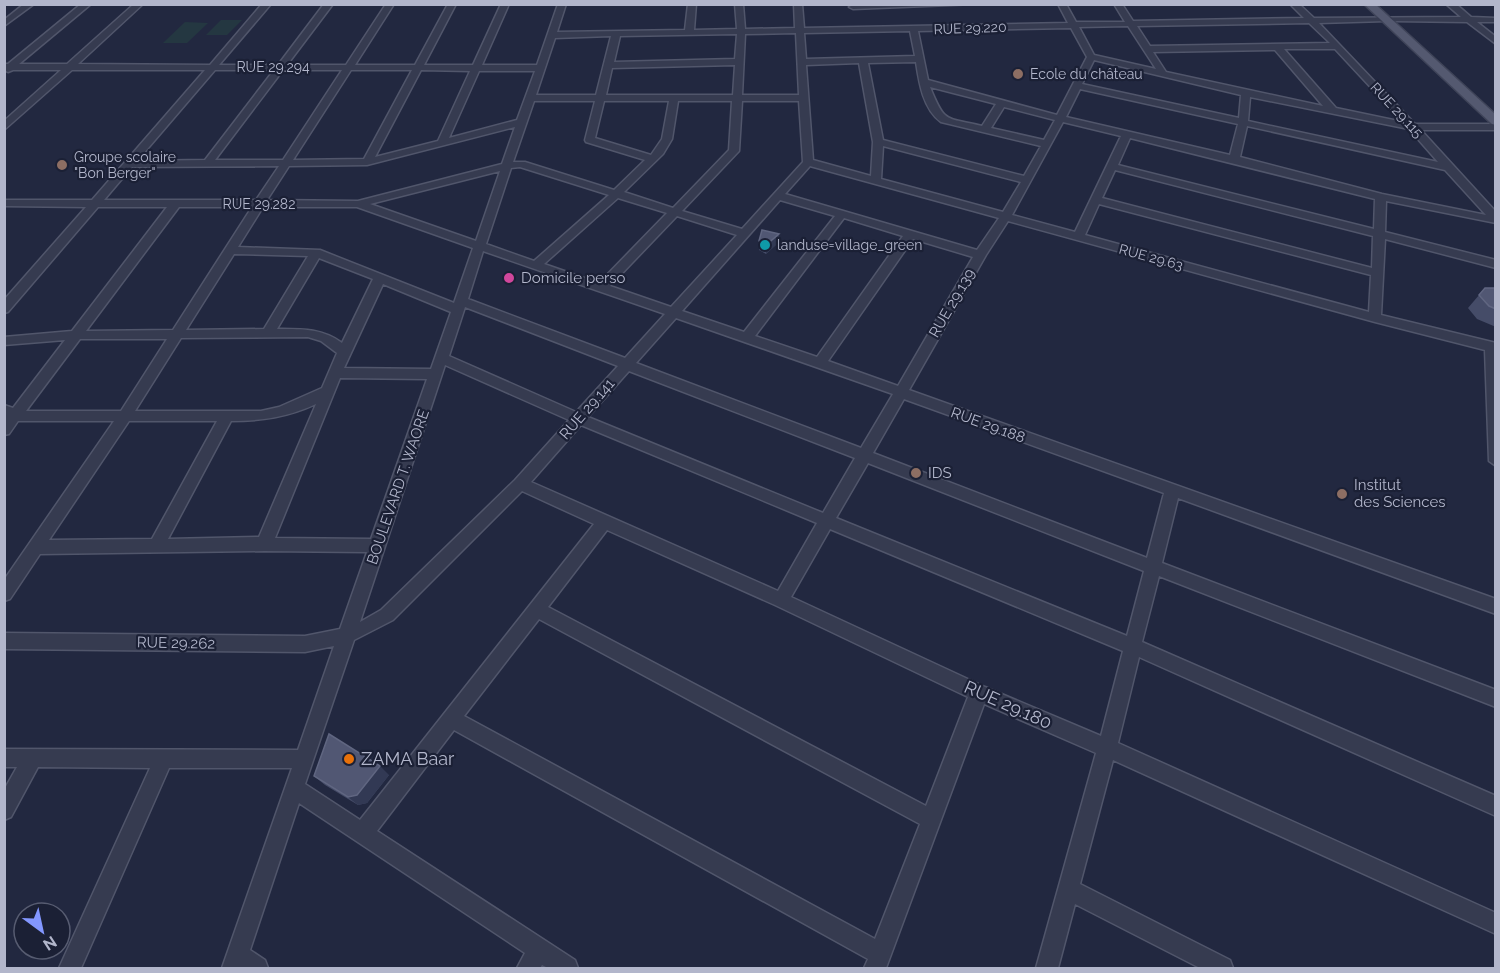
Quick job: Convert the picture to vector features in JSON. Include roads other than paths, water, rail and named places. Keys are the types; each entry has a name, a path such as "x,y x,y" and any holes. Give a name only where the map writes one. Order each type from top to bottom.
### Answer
{"main road":[{"path":"1369,4 1390,19 1496,111"},
{"path":"1379,4 1390,19 1496,122"}],"street":[{"path":"4,24 30,4"},
{"path":"6,69 87,4"},
{"path":"4,127 139,4"},
{"path":"4,309 267,4"},
{"path":"208,163 329,4"},
{"path":"4,594 126,416 259,204 390,4"},
{"path":"367,162 452,4"},
{"path":"442,143 505,4"},
{"name":"BOULEVARD T. WAORE","path":"236,962 554,35 562,4"},
{"path":"688,33 692,4"},
{"path":"600,289 734,151 741,33 739,4"},
{"path":"798,4 808,162"},
{"path":"859,29 853,6 972,4"},
{"path":"1062,4 1091,57 1246,93 1414,127 1496,127"},
{"path":"1118,4 1162,72"},
{"name":"RUE 29.115","path":"1294,4 1414,127 1447,167 1496,219"},
{"path":"1450,4 1496,42"},
{"name":"RUE 29.220","path":"554,35 914,30 1311,20 1496,20"},
{"path":"914,30 924,82 939,117 958,125 1047,144"},
{"path":"616,35 591,141 652,159"},
{"path":"1148,49 1336,45"},
{"path":"1277,47 1332,110"},
{"name":"RUE 29.139","path":"781,600 980,255 1007,217 1061,119 1091,57"},
{"path":"803,62 920,59"},
{"path":"863,61 878,142 876,180"},
{"path":"609,64 739,63"},
{"name":"RUE 29.294","path":"6,69 71,67 541,68"},
{"path":"924,82 1061,119 1234,159 1381,197 1496,219"},
{"path":"1077,86 1447,167"},
{"path":"1234,159 1244,122 1246,93"},
{"path":"531,98 804,98"},
{"path":"535,267 652,159 666,139 674,98"},
{"path":"984,131 1002,102"},
{"path":"130,164 367,162 523,122"},
{"path":"1078,237 1127,134"},
{"path":"878,142 1027,180"},
{"name":"RUE 29.63","path":"808,162 1375,318 1493,348"},
{"name":"RUE 29.141","path":"347,636 370,627 387,615 520,484 808,162"},
{"name":"RUE 29.282","path":"4,203 358,204 509,165 529,164 746,234"},
{"path":"1110,166 1496,264"},
{"path":"780,196 980,255"},
{"path":"1375,318 1381,197"},
{"path":"1095,200 1377,273"},
{"path":"4,430 10,413 74,335 175,204"},
{"name":"RUE 29.188","path":"358,204 535,267 747,337 1496,607"},
{"path":"747,337 841,214"},
{"path":"820,363 910,235"},
{"path":"230,250 316,254 335,259 380,278 627,364 1496,699"},
{"path":"268,333 316,254"},
{"path":"264,544 344,352 380,278"},
{"path":"4,341 74,335 308,333 326,338 344,352"},
{"path":"1493,348 1495,452"},
{"path":"336,374 439,366 579,418 826,522 1134,647 1496,806"},
{"path":"10,413 261,416 289,411 307,404 329,390"},
{"path":"157,545 227,416"},
{"name":"RUE 29.180","path":"520,484 603,523 781,600 979,693 1107,748 1496,924"},
{"path":"1047,969 1134,647 1172,491"},
{"path":"362,834 603,523"},
{"path":"35,547 264,544 378,546"},
{"path":"536,609 932,820"},
{"name":"RUE 29.262","path":"4,641 305,644 347,636"},
{"path":"452,719 878,961 979,693"},
{"path":"4,810 33,757"},
{"path":"4,758 305,759"},
{"path":"69,969 164,758"},
{"path":"295,789 362,834 534,959 567,969"},
{"path":"1068,889 1222,969"},
{"path":"236,962 256,969"}],"place":[{"name":"Ecole du château","path":"1018,74"},
{"name":"Groupe scolaire \"Bon Berger\"","path":"62,165"},
{"name":"landuse=village_green","path":"765,245"},
{"name":"Domicile perso","path":"509,278"},
{"name":"IDS","path":"916,473"},
{"name":"Institut des Sciences","path":"1342,494"},
{"name":"ZAMA Baar","path":"349,759"}]}
